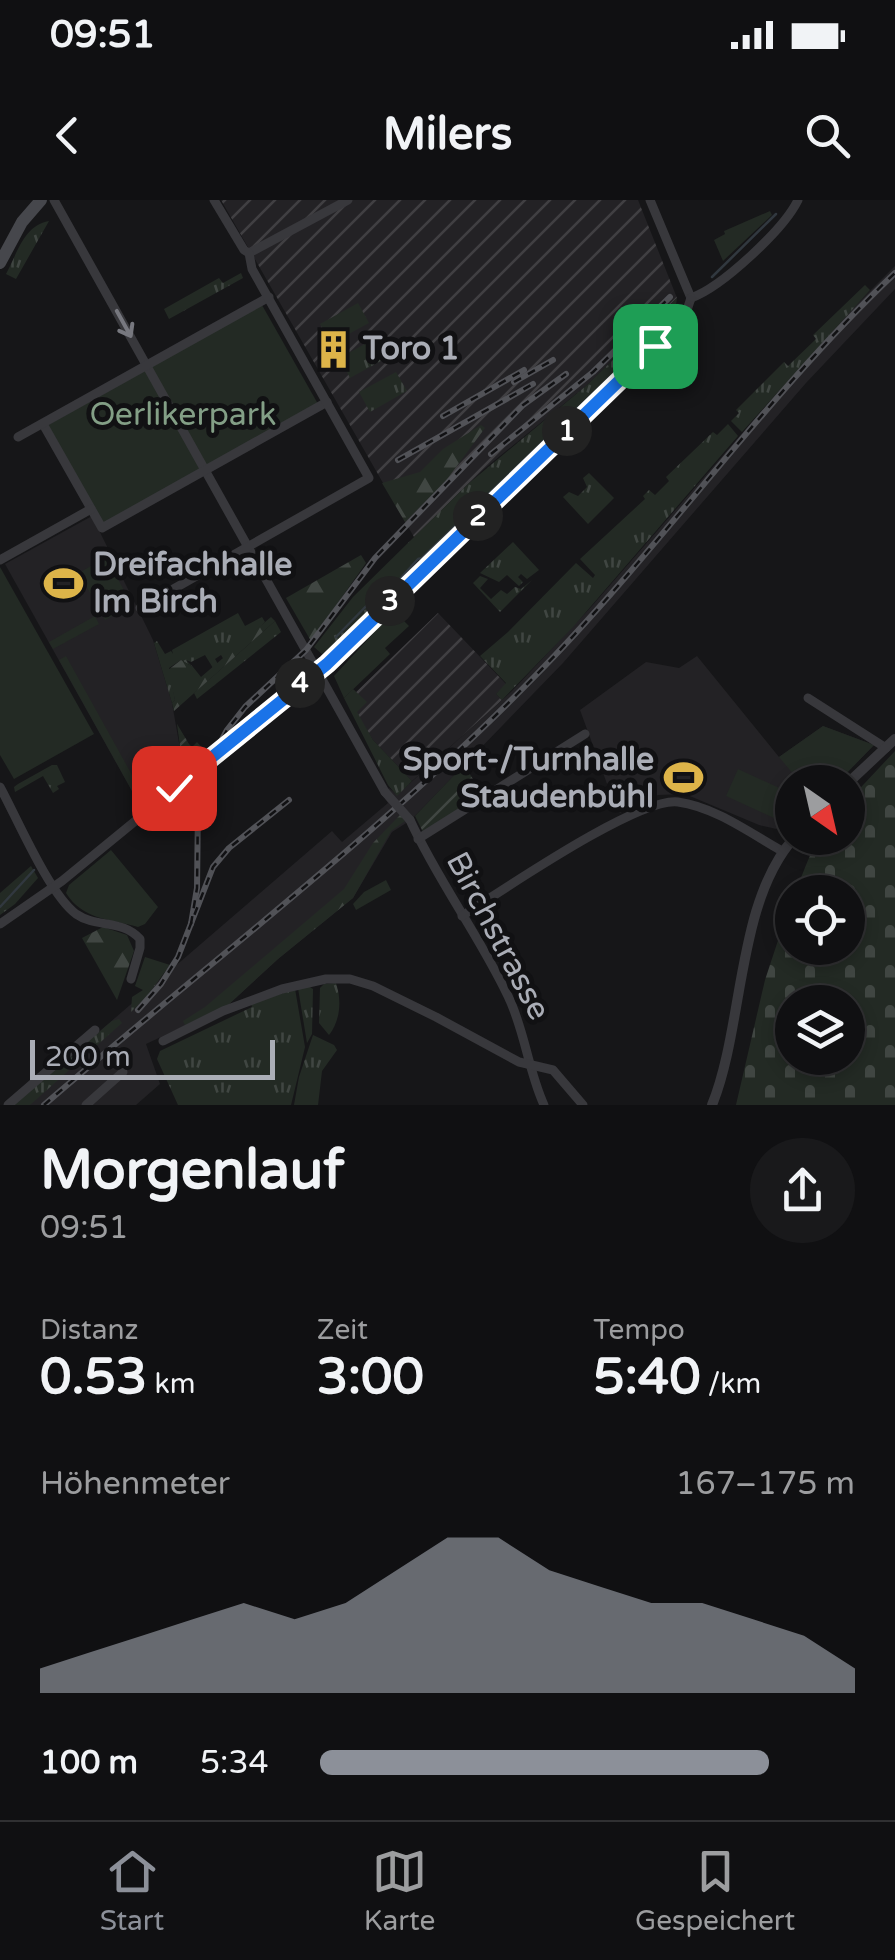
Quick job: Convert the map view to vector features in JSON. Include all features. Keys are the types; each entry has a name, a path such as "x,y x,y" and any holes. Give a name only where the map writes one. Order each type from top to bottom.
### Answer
{"main road":[{"path":"0,263 22,222 40,200"}],"street":[{"name":"Birchstrasse","path":"54,200 385,792 410,820 508,996 532,1067 557,1072 583,1105"},
{"path":"140,608 369,478 252,270 249,253 214,200"},
{"path":"249,253 348,200"},
{"path":"0,924 54,886 317,670 685,316 691,298 650,200"},
{"path":"691,298 717,286 780,225 798,200"},
{"path":"18,437 269,298"},
{"path":"42,424 102,528 327,402"},
{"path":"0,560 91,509"},
{"path":"808,698 890,743 865,767"},
{"path":"418,839 585,734"},
{"path":"0,787 54,886 72,910 82,917 122,926 137,935 140,948 131,979"},
{"path":"462,916 584,841 650,807 674,801 728,820 775,847"},
{"path":"712,1105 744,960 767,882 780,855"},
{"path":"164,1041 265,994 341,978 373,986 532,1067 544,1105"},
{"path":"8,1105 94,1030"},
{"path":"86,1105 123,1072"}],"shaded area":[{"path":"221,200 638,200 677,298 587,385 484,469 414,537"},
{"path":"895,266 895,289 806,383 563,663 411,820 392,832 353,898 227,1006 146,1044 160,1084 136,1105 14,1105 332,831 342,842 388,803 382,794 389,788 397,795 512,691 591,607 838,323"},
{"path":"92,516 153,640 172,703 184,771 141,807 5,564"},
{"path":"438,613 506,684 496,694 502,700 412,781 373,740 356,712 356,692"},
{"path":"697,656 779,757 823,726 874,745 855,765 775,765 775,829 685,794 658,795 620,813 580,710 646,662 679,668"}],"green space":[{"path":"770,211 772,215 723,261 714,240 724,231"},
{"path":"49,221 16,279 6,274 27,234"},
{"path":"241,273 243,278 169,319 164,309 219,278 223,283"},
{"path":"865,285 870,290 742,432 731,421 739,413 736,410 784,362 788,366 816,339 813,335"},
{"path":"677,298 675,311 663,328 330,649 322,654 314,647 353,597 468,484 587,385"},
{"path":"358,303 369,323 332,343 320,324"},
{"name":"Oerlikerpark","path":"262,305 318,404 103,524 48,425"},
{"path":"377,337 388,357 350,378 340,358"},
{"path":"396,372 407,391 370,412 359,392"},
{"path":"728,424 738,436 573,627 502,700 496,694 506,683 480,656 576,563 593,578 595,575 580,559 645,499 643,496 649,490 655,495 669,481 666,477 713,432 717,435"},
{"path":"481,425 485,428 445,482 405,522 382,483 420,472 443,449"},
{"path":"589,473 614,498 588,524 563,497 569,492 578,496 587,487 583,478"},
{"path":"513,542 539,570 527,579 521,574 518,577 523,582 519,586 507,575 499,582 480,573"},
{"path":"361,555 366,563 311,641 286,598"},
{"path":"106,557 132,605 105,620 79,573"},
{"path":"0,567 94,734 14,779 0,755"},
{"path":"480,576 488,579 480,588 491,599 501,590 507,594 532,580 500,612 473,583"},
{"path":"394,611 409,626 385,648 390,654 344,698 334,676"},
{"path":"238,613 245,626 262,617 265,622 224,660 221,655 215,659 218,664 213,668 205,655 191,662 186,660 193,667 181,660 169,668 175,700 172,703 154,643 157,641 165,654 173,654 172,650"},
{"path":"95,616 99,624 53,649 49,642"},
{"path":"271,617 275,621 174,711 168,670 181,660 201,677"},
{"path":"275,621 281,632 197,699 194,693"},
{"path":"66,656 147,802 141,807 59,660"},
{"path":"353,689 367,702 357,712 373,740 412,781 397,796 344,698"},
{"path":"177,724 192,747 197,742 205,751 183,769"},
{"path":"823,726 874,745 855,765 786,765 779,757"},
{"path":"895,751 895,1105 736,1105 775,950 775,965 865,965 865,875 802,875 809,858 865,855 865,783"},
{"path":"57,765 65,782 57,786 59,789 53,793 43,776 15,792 18,784"},
{"path":"464,765 483,795 423,832 415,816"},
{"path":"738,769 775,786 775,816 774,818 726,796"},
{"path":"400,815 405,821 391,831 353,898 227,1006 185,1025 183,1021 205,1007 344,889 373,843"},
{"path":"111,850 158,907 138,927 89,914 66,893 69,885"},
{"path":"31,866 38,878 0,915 0,893"},
{"path":"386,880 391,890 356,910 353,904 364,892"},
{"path":"103,927 127,935 134,951 117,1000 82,938"},
{"path":"145,957 170,965 131,1012 132,997 143,990 135,986"},
{"path":"336,983 339,1010 329,1035 319,1023 320,988"},
{"path":"298,988 313,989 312,1034 307,1043"},
{"path":"295,989 305,1047 291,1105 178,1105 157,1059 160,1051 252,1007 251,1004"},
{"path":"119,1019 122,1023 30,1105 14,1105 112,1021"},
{"path":"313,1035 337,1050 322,1071 318,1105 294,1105 299,1077"}],"waterway":[{"path":"712,277 776,214"},
{"path":"336,637 377,595 390,590 631,357 677,305"},
{"path":"0,907 34,870"}],"railway":[{"path":"44,1105 357,842 478,732 582,626 801,370 895,273"},
{"path":"491,454 593,372 670,297"},
{"path":"514,382 553,360"},
{"path":"443,416 524,370"},
{"path":"191,924 197,888 198,805 208,766 227,730 245,707 306,650 375,558 523,405 566,374"},
{"path":"398,460 533,384"},
{"path":"138,1010 178,957 213,867 229,848 289,800"}],"place":[{"name":"Toro 1","path":"333,349"},
{"name":"Dreifachhalle Im Birch","path":"63,583"},
{"name":"Sport-/Turnhalle Staudenbühl","path":"684,778"}],"route":[{"path":"174,788 327,664 655,346"}]}
